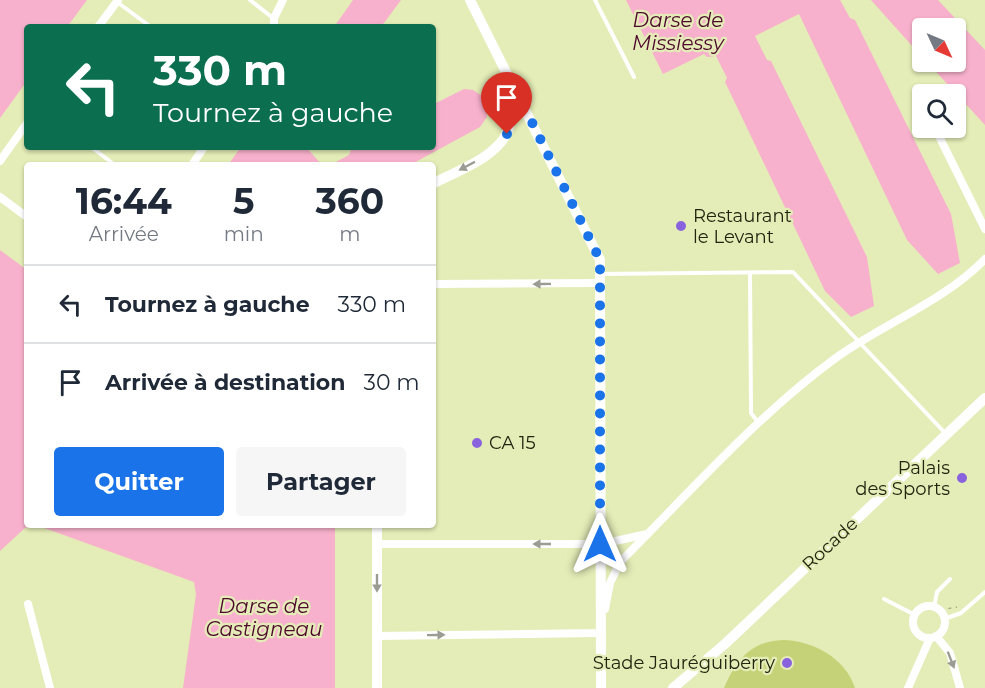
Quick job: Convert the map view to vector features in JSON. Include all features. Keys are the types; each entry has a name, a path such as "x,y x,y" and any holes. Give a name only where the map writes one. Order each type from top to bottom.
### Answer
{"street":[{"path":"274,23 283,0"},
{"path":"470,0 600,260 600,688"},
{"path":"100,24 118,1"},
{"path":"436,182 486,155 503,139 509,128 514,86"},
{"path":"0,161 24,127"},
{"path":"940,138 985,229"},
{"path":"0,197 24,215"},
{"path":"600,633 610,583 620,562 760,424 831,362 859,342 964,281 985,259"},
{"path":"436,284 601,279"},
{"name":"Rocade","path":"674,688 726,643 985,398"},
{"path":"377,528 377,688"},
{"path":"377,544 600,544 648,533"},
{"path":"28,604 50,688"},
{"path":"908,688 933,637 943,629 944,619 937,609 925,607 915,615 915,629 922,636 933,637 950,653 960,688"},
{"path":"377,636 600,633"}],"lane":[{"path":"250,0 274,23"},
{"path":"595,0 634,77"},
{"path":"118,1 147,24"},
{"path":"95,150 112,162"},
{"path":"601,279 793,272 947,434"},
{"path":"750,273 751,413 760,424"},
{"path":"937,609 937,592 950,579"},
{"path":"944,619 961,613 985,592"},
{"path":"884,599 915,615"}],"path":[{"path":"937,609 958,607"}],"green space":[{"name":"Stade Jauréguiberry","path":"783,640 806,644 827,653 844,668 855,688 724,688 734,669 753,648 772,641"}],"water":[{"path":"0,0 87,0 69,24 24,24 24,85 0,118"},
{"path":"353,0 401,0 383,24 336,24"},
{"name":"Darse de Missiessy","path":"626,0 840,0 850,18 855,20 951,214 960,263 938,274 907,240 799,14 755,36 767,60 771,61 867,257 874,306 851,317 825,291 725,82 727,78 716,56 707,57 704,54 663,74"},
{"path":"871,0 938,0 955,18 912,18 912,46"},
{"path":"966,30 985,50 985,125 966,104 966,84 947,84 936,72 966,72"},
{"path":"464,89 473,90 485,98 487,117 480,127 416,162 336,162 349,155 351,150 436,150 436,103"},
{"path":"239,150 309,150 319,162 230,162"},
{"path":"0,250 24,268 25,528 0,551"},
{"name":"Darse de Castigneau","path":"44,528 335,528 335,688 183,688 196,594 194,582"}],"place":[{"name":"Restaurant le Levant","path":"681,226"},
{"name":"CA 15","path":"477,443"},
{"name":"Palais des Sports","path":"962,478"},
{"name":"Stade Jauréguiberry","path":"787,663"}],"route":[{"path":"507,134 514,86 600,260 600,544"}]}
